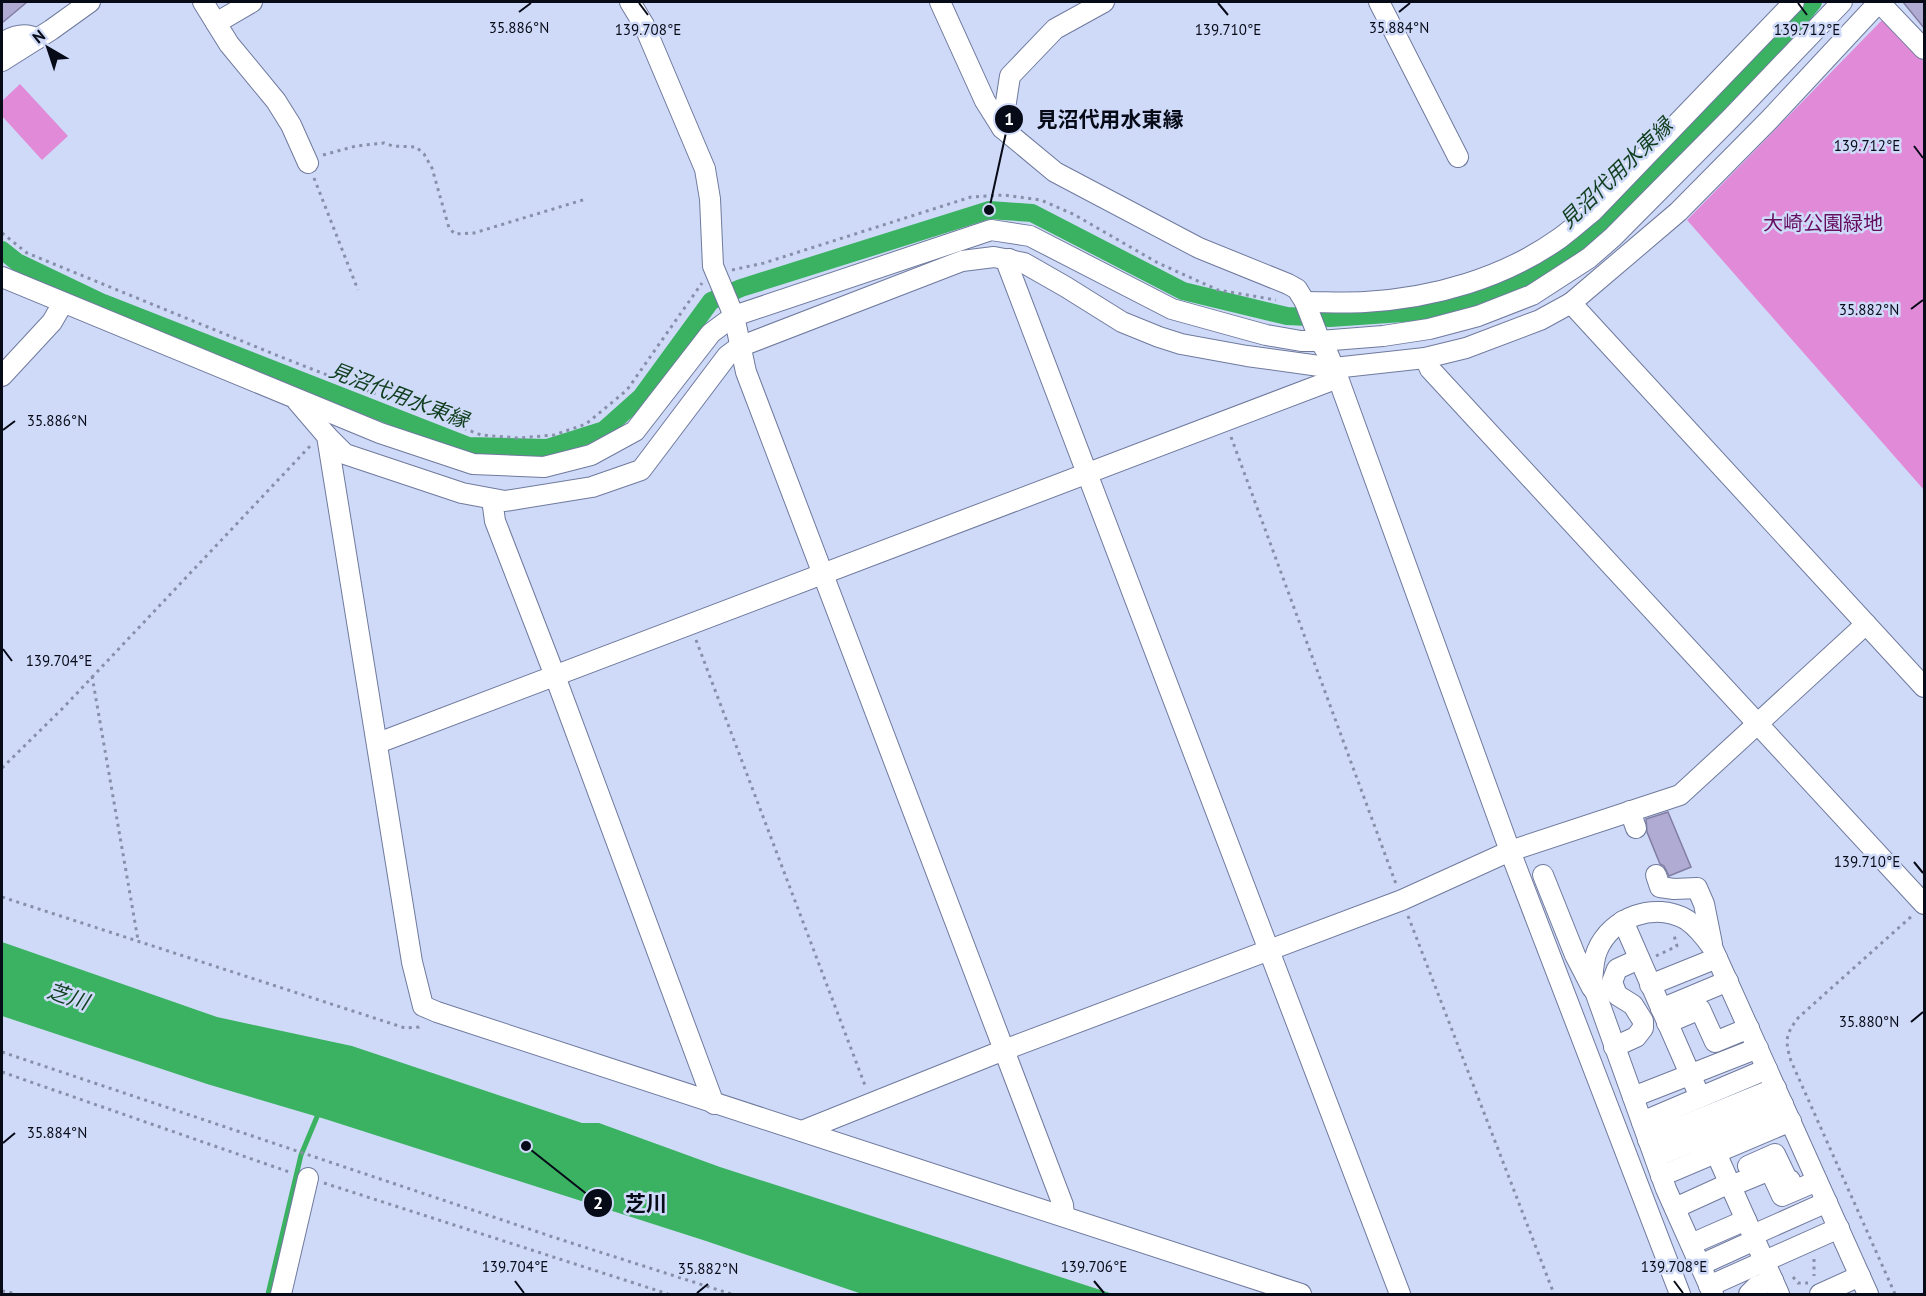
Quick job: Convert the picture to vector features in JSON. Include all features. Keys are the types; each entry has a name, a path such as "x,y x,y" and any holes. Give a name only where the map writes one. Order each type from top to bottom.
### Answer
{"street":[{"path":"2,61 90,2"},
{"path":"203,2 229,44 276,101 291,125 308,161"},
{"path":"216,24 252,2"},
{"path":"630,2 644,25 705,169 710,200 713,266 710,283 732,312 746,372 1063,1205 1064,1216"},
{"path":"940,2 985,101 1002,128 1055,172 1199,248 1288,284 1297,289 1306,304 1336,373 1510,851 1680,1294"},
{"path":"1002,128 1010,76 1055,29 1104,2"},
{"path":"1379,2 1458,157"},
{"path":"1306,304 1412,297 1465,285 1515,265 1551,244 1592,212 1794,2"},
{"path":"2,277 380,433 473,464 544,467 591,455 635,431 711,333 732,312 992,230 1030,236 1172,309 1266,335 1301,340 1383,336 1430,329 1478,316 1532,295 1589,258 1724,126 1842,2"},
{"path":"378,743 1225,421 1336,373 1425,358 1466,348 1540,320 1570,303 1678,212 1770,119 1880,2 1924,49"},
{"path":"2,43 21,35 30,35 37,39"},
{"path":"296,399 345,454 462,494 504,501 592,487 641,470 727,356 740,347 962,261 994,257 1024,263 1066,286 1122,322 1159,337 1180,344 1336,373"},
{"path":"1008,259 1008,266 1400,1294"},
{"path":"2,376 52,322 63,303"},
{"path":"1570,303 1924,687"},
{"path":"1425,358 1430,369 1758,723 1920,909"},
{"path":"325,434 378,743 412,962 423,1006 714,1104 1301,1294"},
{"path":"492,499 495,521 714,1104"},
{"path":"802,1131 1004,1050 1402,900 1510,851 1633,820 1680,795 1866,624"},
{"path":"1543,875 1575,955 1596,996"},
{"path":"1656,875 1660,887 1697,888 1704,904 1715,952"},
{"path":"1839,1228 1764,1261 1711,1290 1674,1208 1592,982 1598,950 1607,934 1623,921 1633,916 1656,911 1671,914 1686,920 1703,934 1715,952 1869,1294"},
{"path":"1623,921 1700,1097"},
{"path":"1664,1016 1688,977 1715,952"},
{"path":"1614,1047 1636,1037 1643,1028 1640,1013 1633,1005 1617,995 1612,982 1617,969 1640,960"},
{"path":"1650,985 1688,977 1728,981"},
{"path":"1664,1016 1700,1009 1714,1042 1749,1028"},
{"path":"1633,1097 1758,1048"},
{"path":"1648,1140 1700,1097 1767,1069"},
{"path":"1648,1140 1783,1104"},
{"path":"1662,1176 1716,1153 1783,1104"},
{"path":"1716,1153 1764,1261 1782,1282"},
{"path":"1674,1208 1729,1182 1775,1155 1788,1181 1815,1175"},
{"path":"281,1294 308,1178"},
{"path":"1691,1245 1721,1236 1751,1232 1827,1202"},
{"path":"1700,1265 1721,1236"},
{"path":"1822,1289 1860,1276"},
{"path":"1749,1294 1757,1286 1782,1282"}],"path":[{"path":"358,290 308,161 356,146 384,143 393,146 416,147 424,154 432,168 449,228 455,234 474,233 586,199"},
{"path":"2,233 27,253 292,361 481,435 519,438 554,435 586,424 627,390 710,283"},
{"path":"1225,421 1402,900 1554,1294"},
{"path":"2,768 325,434"},
{"path":"690,624 872,1103"},
{"path":"92,676 138,941"},
{"path":"2,897 405,1028 418,1027 436,1012"},
{"path":"1895,1294 1791,1061 1786,1045 1788,1031 1798,1018 1920,909"},
{"path":"1640,960 1677,946 1678,943 1671,931"},
{"path":"2,1052 559,1239 731,1294"},
{"path":"2,1072 289,1172"},
{"path":"308,1178 668,1294"},
{"path":"1782,1282 1801,1284 1810,1282 1814,1275 1816,1255"},
{"path":"1809,1263 1822,1289"},
{"path":"2,1291 17,1294"}],"green space":[{"name":"大崎公園緑地","path":"1884,18 1924,62 1924,490 1687,220"},
{"path":"20,84 68,136 42,160 2,116 2,101"}],"water":[{"path":"2,942 217,1017 352,1046 582,1123 599,1123 720,1167 1113,1294 862,1294 706,1241 325,1119 207,1084 2,1016"}],"building":[{"path":"2,2 27,2 2,23"},
{"path":"1903,2 1924,2 1924,28"},
{"path":"1668,812 1691,867 1669,876 1664,866 1660,864 1647,832 1646,819"}],"waterway":[{"name":"見沼代用水東縁","path":"2,250 17,262 103,303 468,446 547,448 604,430 641,397 711,301 741,288 989,210 1032,213 1183,291 1287,316 1330,318 1417,312 1486,294 1536,272 1574,248 1598,227 1790,30 1813,2"},
{"path":"268,1294 301,1155 319,1112"}],"place":[{"name":"見沼代用水東縁","path":"989,210"},
{"name":"芝川","path":"526,1146"}]}
